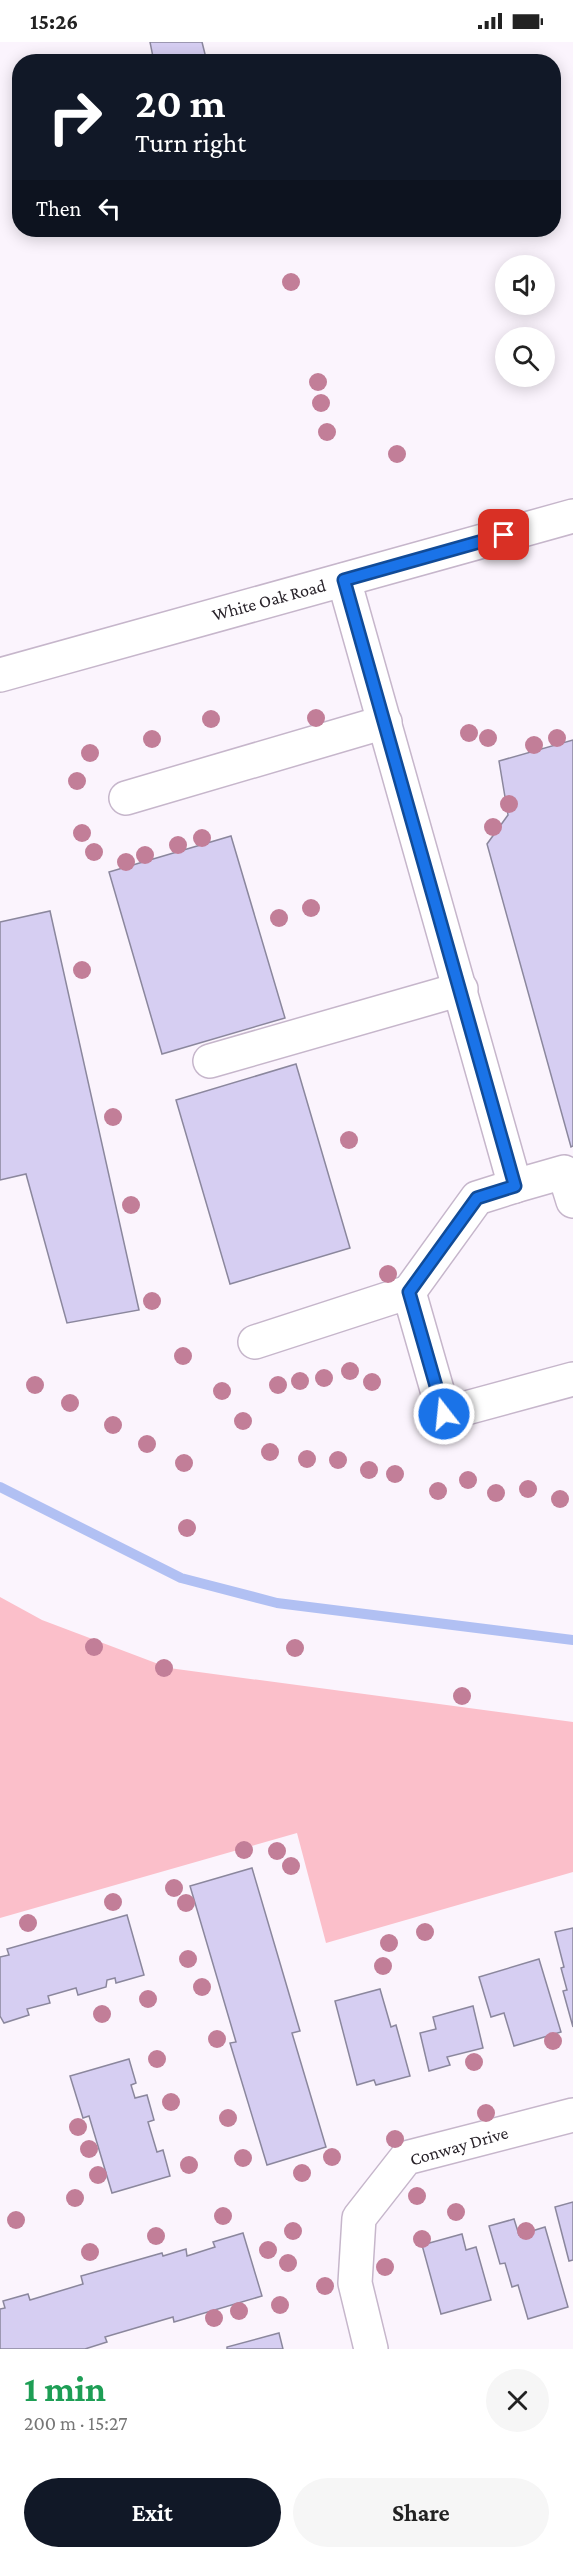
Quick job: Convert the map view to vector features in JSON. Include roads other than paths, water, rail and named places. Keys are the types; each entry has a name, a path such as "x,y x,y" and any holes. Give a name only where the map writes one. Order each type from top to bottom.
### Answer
{"street":[{"name":"White Oak Road","path":"0,675 573,516"},
{"path":"344,580 461,988 515,1186"},
{"path":"126,798 385,722"},
{"path":"210,1061 461,988"},
{"path":"255,1342 409,1292 477,1198 564,1172 573,1201"},
{"path":"409,1292 444,1414 573,1379"},
{"name":"Conway Drive","path":"371,2349 355,2283 359,2218 406,2158 573,2115"}],"waterway":[{"path":"0,1487 181,1578 277,1603 573,1640"}]}
